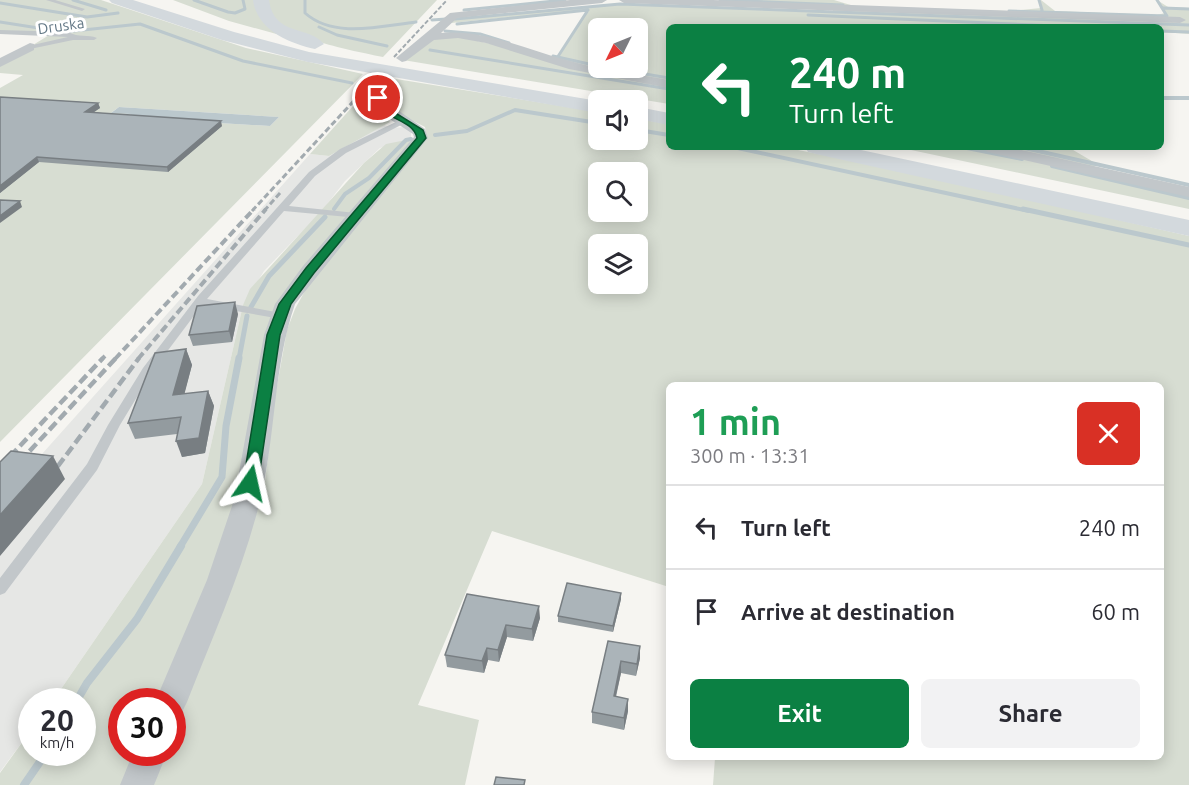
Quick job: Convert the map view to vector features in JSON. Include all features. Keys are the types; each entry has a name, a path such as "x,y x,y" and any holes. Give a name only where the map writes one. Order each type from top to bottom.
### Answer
{"highway":[{"path":"117,0 258,44 341,63 588,105"},
{"path":"136,0 184,22"},
{"path":"160,0 242,30 347,56 588,95"},
{"path":"261,0 265,14 282,30 347,56"},
{"path":"648,106 666,109"},
{"path":"648,115 666,118"},
{"path":"830,150 1189,228"},
{"path":"883,150 1189,216"}],"street":[{"path":"402,58 454,15 602,0"},
{"path":"624,0 1180,20"},
{"path":"428,38 443,35 468,36 569,65 666,83"},
{"name":"Druska","path":"0,63 30,47"},
{"path":"177,688 221,580 247,500 274,335 285,304 310,270 421,138 420,132 386,111 380,104 378,98 385,78"},
{"path":"1001,150 1189,192"},
{"path":"137,785 145,766"}],"lane":[{"path":"49,0 82,9"},
{"path":"0,32 68,34 74,38"},
{"name":"Druska","path":"30,47 74,38 94,38"},
{"path":"0,589 92,467 114,425 149,369 200,301 312,174 365,139 405,121"},
{"path":"284,208 356,216"},
{"path":"200,301 281,316"}],"shaded area":[{"path":"0,0 101,0 246,48 363,74 0,442 0,88 23,75 0,73 0,65 51,34 0,32","holes":["119,107 279,117 270,126 135,118 130,114 112,112"]},
{"path":"173,0 256,0 280,35 229,21"},
{"path":"267,0 437,0 383,57 325,44 294,32 282,26 274,18"},
{"path":"720,0 834,0 854,6 1010,11 1041,8 1039,0 1041,0 1055,11 1157,15 1165,13 1157,0 1168,7 1189,8 1189,34 1164,32 1164,24 666,24 666,104 648,101 648,90 588,91 403,60 425,40 450,35 557,58 587,10 451,23 455,19 620,4 833,12 833,4"},
{"path":"379,77 373,105 390,122 329,156 310,154"},
{"path":"390,78 588,110 588,150 648,150 648,121 666,124 666,150 798,150 904,171 1189,236 1189,785 713,785 715,760 1164,760 1164,382 666,382 666,586 492,531 418,705 479,720 465,785 150,785 158,766 186,766 186,698 233,584 264,490 275,397 287,330 295,309 312,278 427,139 425,127 394,111 384,99"},
{"path":"119,107 279,117 270,126 135,118 130,114 111,113"},
{"path":"384,125 391,128 405,127 411,131 411,139 380,148 345,181 321,212 264,271 243,305 202,484 62,688 18,688 18,748 0,772 0,501 310,154 329,156"},
{"path":"411,139 407,148 274,308 263,346 251,442 239,492 220,554 164,688 108,688 108,766 130,766 122,785 0,785 0,773 18,748 18,766 96,766 96,688 62,688 202,484 243,305 250,289 364,163 386,144"},
{"path":"911,150 1073,150 1097,164 1091,169 1189,192 1189,209"}],"building":[{"path":"0,97 98,103 85,112 221,121 167,167 37,157 0,186"},
{"path":"0,200 20,201 0,216"},
{"path":"235,302 229,331 189,335 197,306"},
{"path":"186,349 173,395 208,391 199,438 176,441 181,417 128,423 155,353"},
{"path":"11,451 53,456 0,515 0,462"},
{"path":"567,583 621,593 613,626 558,616"},
{"path":"467,594 539,606 532,629 506,625 498,650 487,648 482,661 445,655"},
{"path":"608,641 640,646 637,664 621,661 614,696 628,699 624,718 592,712"},
{"path":"496,777 525,780 524,785 494,785"}],"waterway":[{"path":"73,0 106,10"},
{"path":"194,0 235,13 245,9 243,0"},
{"path":"305,0 305,13 330,26 358,29 416,22"},
{"path":"464,10 565,0"},
{"path":"720,0 843,5"},
{"path":"1039,0 1042,10"},
{"path":"1009,11 1167,16 1157,0"},
{"path":"0,3 87,17 118,13"},
{"path":"455,19 620,4 1162,24"},
{"path":"1163,8 1189,9"},
{"path":"457,24 588,10 558,57"},
{"path":"808,15 1010,24"},
{"path":"432,20 446,19"},
{"path":"0,22 64,32 140,24 243,61 352,83"},
{"path":"1164,24 1189,25"},
{"path":"319,27 337,35 387,46"},
{"path":"445,31 480,34 509,43"},
{"path":"1164,31 1189,32"},
{"path":"430,50 666,89"},
{"path":"553,56 558,57"},
{"path":"558,57 588,64"},
{"path":"648,74 666,78"},
{"path":"1164,98 1189,98"},
{"path":"435,135 467,131 515,110 588,121"},
{"path":"648,132 666,135"},
{"path":"334,209 345,194 369,178 406,140 411,139"},
{"path":"747,150 1029,211"},
{"path":"977,150 1022,159"},
{"path":"1033,150 1189,185"},
{"path":"1052,166 1189,198"},
{"path":"1023,209 1189,245"},
{"path":"251,307 269,276 325,217"},
{"path":"239,359 247,316"},
{"path":"180,547 222,477 226,426 239,358"},
{"path":"84,688 137,619 181,546"},
{"path":"24,785 37,766"}],"railway":[{"path":"394,57 447,0"},
{"path":"361,93 377,76"},
{"path":"252,211 362,92"},
{"path":"264,211 281,192"},
{"path":"115,359 254,209"},
{"path":"138,359 266,209"},
{"path":"0,467 103,358"},
{"path":"0,483 116,358"},
{"path":"49,478 139,358"}],"route":[{"path":"250,483 274,335 285,304 310,270 410,154 421,138 420,132 412,125 386,111 378,98"}]}
